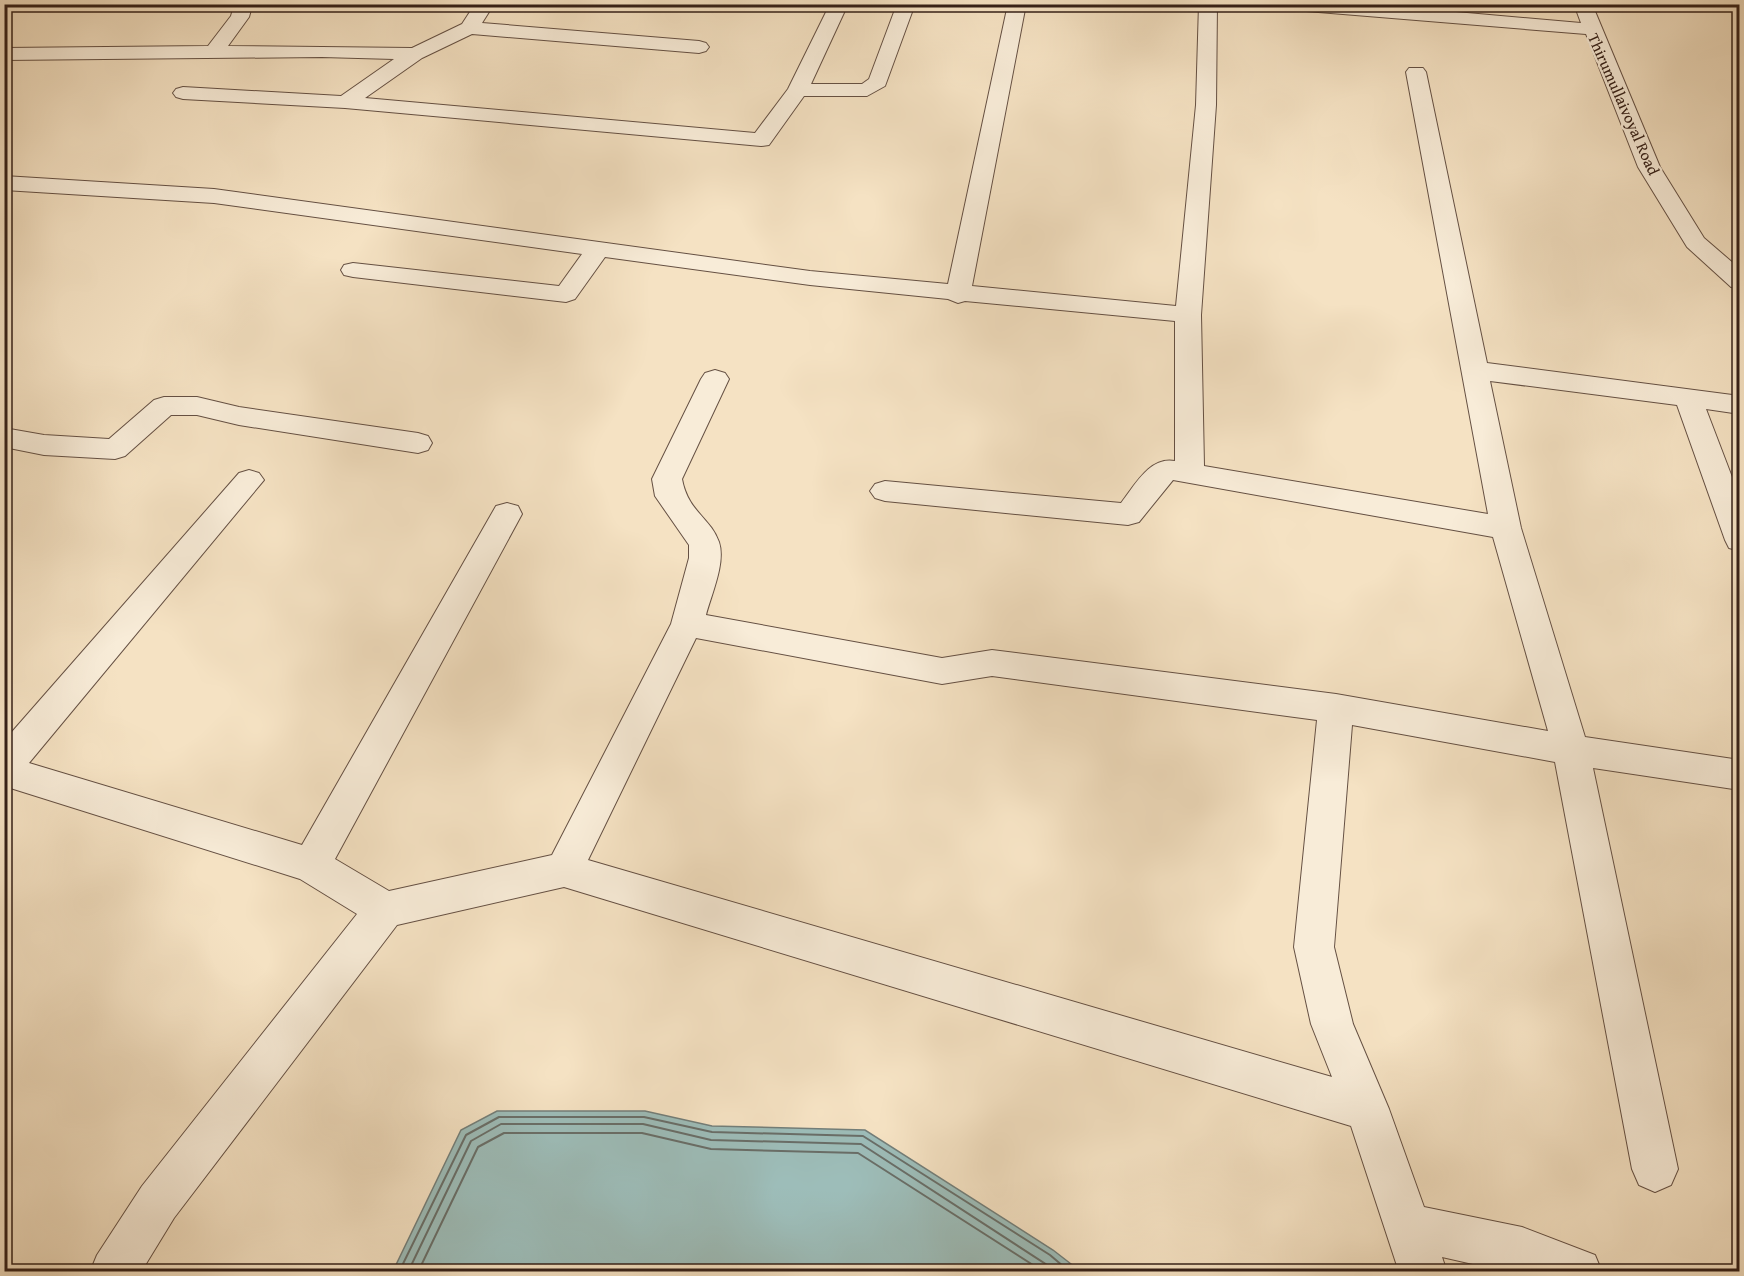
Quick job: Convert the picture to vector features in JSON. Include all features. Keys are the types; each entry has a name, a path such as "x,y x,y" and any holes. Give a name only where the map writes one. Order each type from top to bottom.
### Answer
{"street":[{"path":"214,51 240,17 243,6 238,4"},
{"path":"469,28 485,4"},
{"path":"183,93 345,102 761,140 798,90 819,41 839,4"},
{"path":"798,90 867,90 878,82 906,4"},
{"path":"958,295 1017,4"},
{"path":"1190,473 1188,315 1206,105 1208,4"},
{"path":"1294,4 1433,10 1590,28"},
{"name":"Thirumullaivoyal Road","path":"1583,4 1590,28 1649,167 1695,242 1740,282"},
{"path":"345,102 415,54 469,28 699,46"},
{"path":"4,54 214,51 415,54"},
{"path":"1416,72 1506,528 1571,750 1655,1169"},
{"path":"4,183 214,196 810,278 958,295 1188,315"},
{"path":"353,270 566,294 598,249"},
{"path":"1475,370 1740,405"},
{"path":"564,870 687,624 705,558 704,543 670,496 667,479 715,379"},
{"path":"1688,399 1740,540"},
{"path":"4,437 44,445 115,449 164,406 197,406 239,416 418,443"},
{"path":"885,490 1128,514 1166,469 1506,528"},
{"path":"249,480 4,769 311,865 385,910"},
{"path":"311,865 507,514"},
{"path":"687,624 942,671 992,663 1336,708 1571,750 1740,775"},
{"path":"1336,708 1314,946 1332,1024 1367,1109 1424,1272"},
{"path":"114,1272 158,1202 385,910 564,870 1367,1109"},
{"path":"1409,1227 1522,1251 1578,1272"}],"water":[{"path":"497,1111 645,1111 712,1126 865,1130 1053,1250 1080,1271 393,1271 461,1130"}]}
